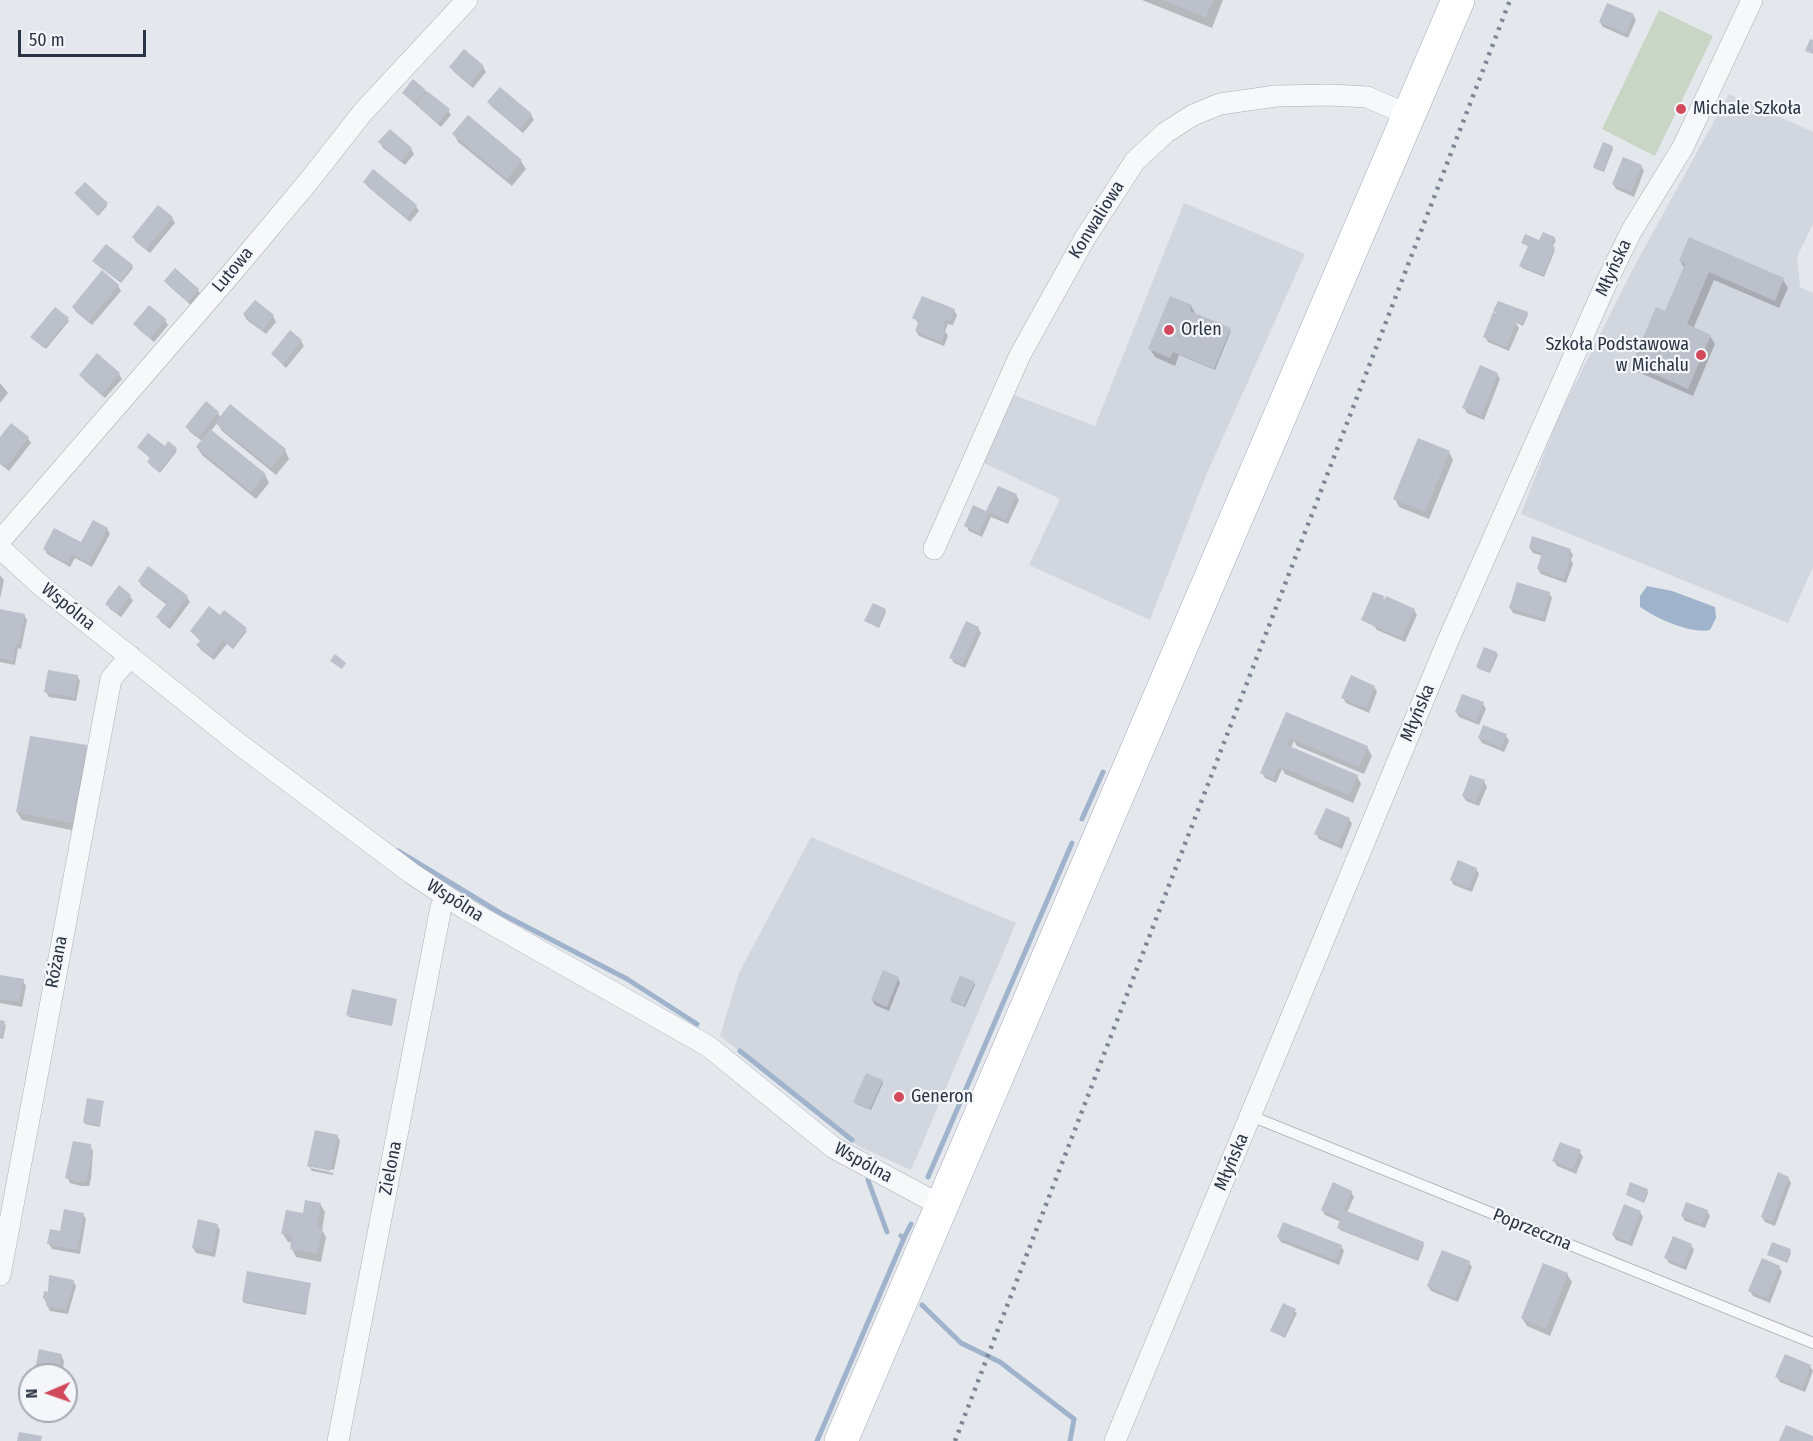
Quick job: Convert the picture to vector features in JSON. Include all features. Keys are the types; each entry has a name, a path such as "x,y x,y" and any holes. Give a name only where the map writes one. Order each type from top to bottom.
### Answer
{"main road":[{"path":"841,1441 1458,0"}],"street":[{"name":"Lutowa","path":"0,541 230,275 363,112 467,0"},
{"name":"Młyńska","path":"1115,1441 1447,643 1608,277 1632,230 1683,147 1752,0"},
{"name":"Konwaliowa","path":"934,549 1020,355 1084,238 1135,161 1165,133 1193,115 1220,104 1276,96 1367,97 1409,115"},
{"name":"Wspólna","path":"0,548 38,583 341,822 447,897 708,1046 834,1148 942,1206"},
{"name":"Różana","path":"0,1275 111,679 130,656"},
{"name":"Zielona","path":"338,1441 441,907 447,897"}],"lane":[{"name":"Poprzeczna","path":"1251,1116 1813,1343"}],"shaded area":[{"name":"Szkoła Podstawowa w Michalu","path":"1729,94 1813,132 1813,224 1797,257 1800,287 1813,293 1813,567 1788,623 1521,514 1558,418 1634,267"},
{"path":"1184,203 1305,254 1207,473 1150,620 1029,565 1060,499 982,462 1014,395 1095,426"},
{"path":"811,837 1016,923 911,1170 858,1146 720,1036 739,973"}],"green space":[{"path":"1659,10 1713,36 1655,156 1602,129"}],"water":[{"path":"1647,586 1672,591 1715,607 1716,618 1710,630 1684,628 1665,621 1640,607 1640,596"}],"building":[{"path":"1162,0 1213,0 1206,17"},
{"path":"1607,3 1634,14 1626,34 1599,22"},
{"path":"1810,39 1813,40 1813,54 1805,51"},
{"path":"464,49 484,66 470,84 449,67"},
{"path":"413,79 426,90 415,103 402,93"},
{"path":"500,87 532,114 520,129 487,102"},
{"path":"427,91 450,109 438,123 416,105"},
{"path":"468,115 522,160 507,179 452,134"},
{"path":"390,129 412,148 401,161 378,142"},
{"path":"1603,142 1613,146 1603,171 1593,167"},
{"path":"1623,157 1642,165 1631,192 1612,184"},
{"path":"373,169 417,205 407,218 363,182"},
{"path":"85,182 108,203 97,215 74,193"},
{"path":"158,205 173,217 146,249 132,237"},
{"path":"1543,232 1555,237 1552,246 1555,247 1543,275 1519,266 1528,246 1521,243 1525,234 1539,240"},
{"path":"1689,237 1784,278 1775,301 1709,272 1687,324 1711,335 1688,389 1632,364 1656,307 1665,311 1685,264 1679,261"},
{"path":"106,244 133,265 120,282 92,261"},
{"path":"175,268 199,289 188,302 164,281"},
{"path":"102,270 119,285 89,321 72,307"},
{"path":"922,296 955,309 950,321 946,319 942,329 946,330 941,342 915,331 919,321 912,318"},
{"path":"1170,296 1192,305 1190,311 1231,328 1214,369 1173,352 1170,358 1148,349"},
{"path":"255,300 274,315 262,330 243,314"},
{"path":"1498,301 1528,312 1522,325 1517,321 1506,347 1483,337 1493,312 1507,317 1493,311"},
{"path":"149,305 166,319 150,338 133,324"},
{"path":"55,307 69,318 44,348 30,337"},
{"path":"290,330 302,340 283,364 271,354"},
{"path":"97,353 120,373 102,394 79,375"},
{"path":"1480,365 1498,373 1481,416 1462,408"},
{"path":"206,401 219,412 199,437 185,427"},
{"path":"230,404 286,449 271,468 215,423"},
{"path":"11,423 29,437 6,467 0,462 0,437"},
{"path":"210,429 266,474 251,492 196,447"},
{"path":"148,433 165,446 168,441 177,448 159,472 147,462 150,458 137,447"},
{"path":"1418,438 1450,451 1425,512 1393,499"},
{"path":"998,486 1017,494 1005,520 989,512 979,533 964,526 973,505 986,511"},
{"path":"93,520 108,528 89,563 72,554 67,563 43,549 54,528 81,542"},
{"path":"1532,536 1571,549 1568,556 1571,557 1564,579 1537,569 1542,553 1529,548"},
{"path":"148,566 188,596 167,625 156,617 167,603 138,581"},
{"path":"1517,582 1550,592 1542,618 1509,608"},
{"path":"119,585 131,595 117,613 105,604"},
{"path":"1373,592 1384,596 1382,603 1386,596 1415,609 1402,638 1361,620"},
{"path":"873,603 886,609 878,627 864,621"},
{"path":"209,606 220,615 224,610 247,628 232,648 223,641 211,656 196,645 201,640 190,631"},
{"path":"0,609 25,614 13,661 0,658"},
{"path":"966,621 979,627 962,664 949,658"},
{"path":"1484,647 1497,652 1489,672 1476,667"},
{"path":"335,654 346,663 342,669 330,661"},
{"path":"48,670 78,675 74,697 44,692"},
{"path":"1351,675 1375,686 1366,708 1341,698"},
{"path":"1462,694 1484,702 1476,721 1455,712"},
{"path":"1286,712 1368,746 1359,767 1290,738 1287,745 1358,775 1349,795 1279,766 1273,779 1260,773"},
{"path":"1483,725 1507,734 1501,747 1478,738"},
{"path":"30,736 87,745 72,823 16,812"},
{"path":"1470,775 1485,780 1476,802 1462,796"},
{"path":"1326,808 1350,818 1339,844 1314,834"},
{"path":"1458,860 1477,868 1469,888 1450,880"},
{"path":"883,970 899,977 887,1007 871,1000"},
{"path":"0,975 24,979 19,1002 0,999"},
{"path":"960,975 975,982 964,1006 950,1000"},
{"path":"352,989 397,999 392,1025 346,1015"},
{"path":"0,1020 5,1021 2,1037 0,1037"},
{"path":"866,1073 883,1080 870,1109 853,1102"},
{"path":"87,1098 104,1101 99,1125 83,1122"},
{"path":"315,1130 338,1135 330,1171 307,1166"},
{"path":"73,1141 91,1144 91,1162 86,1181 78,1182 65,1178"},
{"path":"1560,1142 1581,1150 1573,1169 1552,1161"},
{"path":"1778,1172 1789,1177 1772,1222 1761,1217"},
{"path":"1333,1182 1352,1191 1340,1218 1321,1210"},
{"path":"1630,1182 1648,1189 1643,1201 1626,1195"},
{"path":"305,1200 321,1203 317,1227 323,1228 317,1254 290,1249 292,1236 281,1234 286,1210 303,1213"},
{"path":"1686,1202 1708,1210 1702,1224 1681,1216"},
{"path":"1624,1204 1641,1211 1629,1242 1612,1235"},
{"path":"64,1209 84,1213 77,1250 47,1244 50,1229 60,1231"},
{"path":"1344,1210 1424,1242 1417,1259 1337,1228"},
{"path":"198,1219 218,1224 212,1252 192,1248"},
{"path":"1283,1222 1342,1245 1336,1260 1277,1237"},
{"path":"1673,1236 1692,1244 1683,1266 1664,1258"},
{"path":"1772,1242 1791,1249 1786,1262 1767,1255"},
{"path":"1442,1250 1470,1261 1455,1298 1427,1286"},
{"path":"1762,1258 1780,1266 1767,1298 1748,1291"},
{"path":"1543,1263 1568,1273 1546,1329 1521,1318"},
{"path":"247,1271 311,1283 305,1313 242,1301"},
{"path":"49,1275 74,1280 66,1310 46,1306 47,1299 43,1299 44,1291 48,1292"},
{"path":"1283,1303 1296,1309 1284,1337 1270,1331"},
{"path":"39,1349 62,1354 60,1363 36,1363"},
{"path":"1785,1354 1811,1365 1802,1388 1775,1377"},
{"path":"1786,1425 1813,1436 1813,1441 1779,1441"},
{"path":"19,1432 42,1436 41,1441 17,1441"}],"waterway":[{"path":"1082,819 1103,772"},
{"path":"928,1177 1072,843"},
{"path":"398,851 502,914 627,979 697,1024"},
{"path":"740,1051 852,1140"},
{"path":"868,1180 887,1232"},
{"path":"904,1238 911,1224"},
{"path":"817,1441 904,1238 901,1236"},
{"path":"922,1305 961,1343 1000,1362 1074,1419 1070,1441"}],"railway":[{"path":"955,1441 1510,0"}],"place":[{"name":"Michale Szkoła","path":"1681,109"},
{"name":"Orlen","path":"1169,330"},
{"name":"Szkoła Podstawowa w Michalu","path":"1701,355"},
{"name":"Generon","path":"899,1097"}]}
